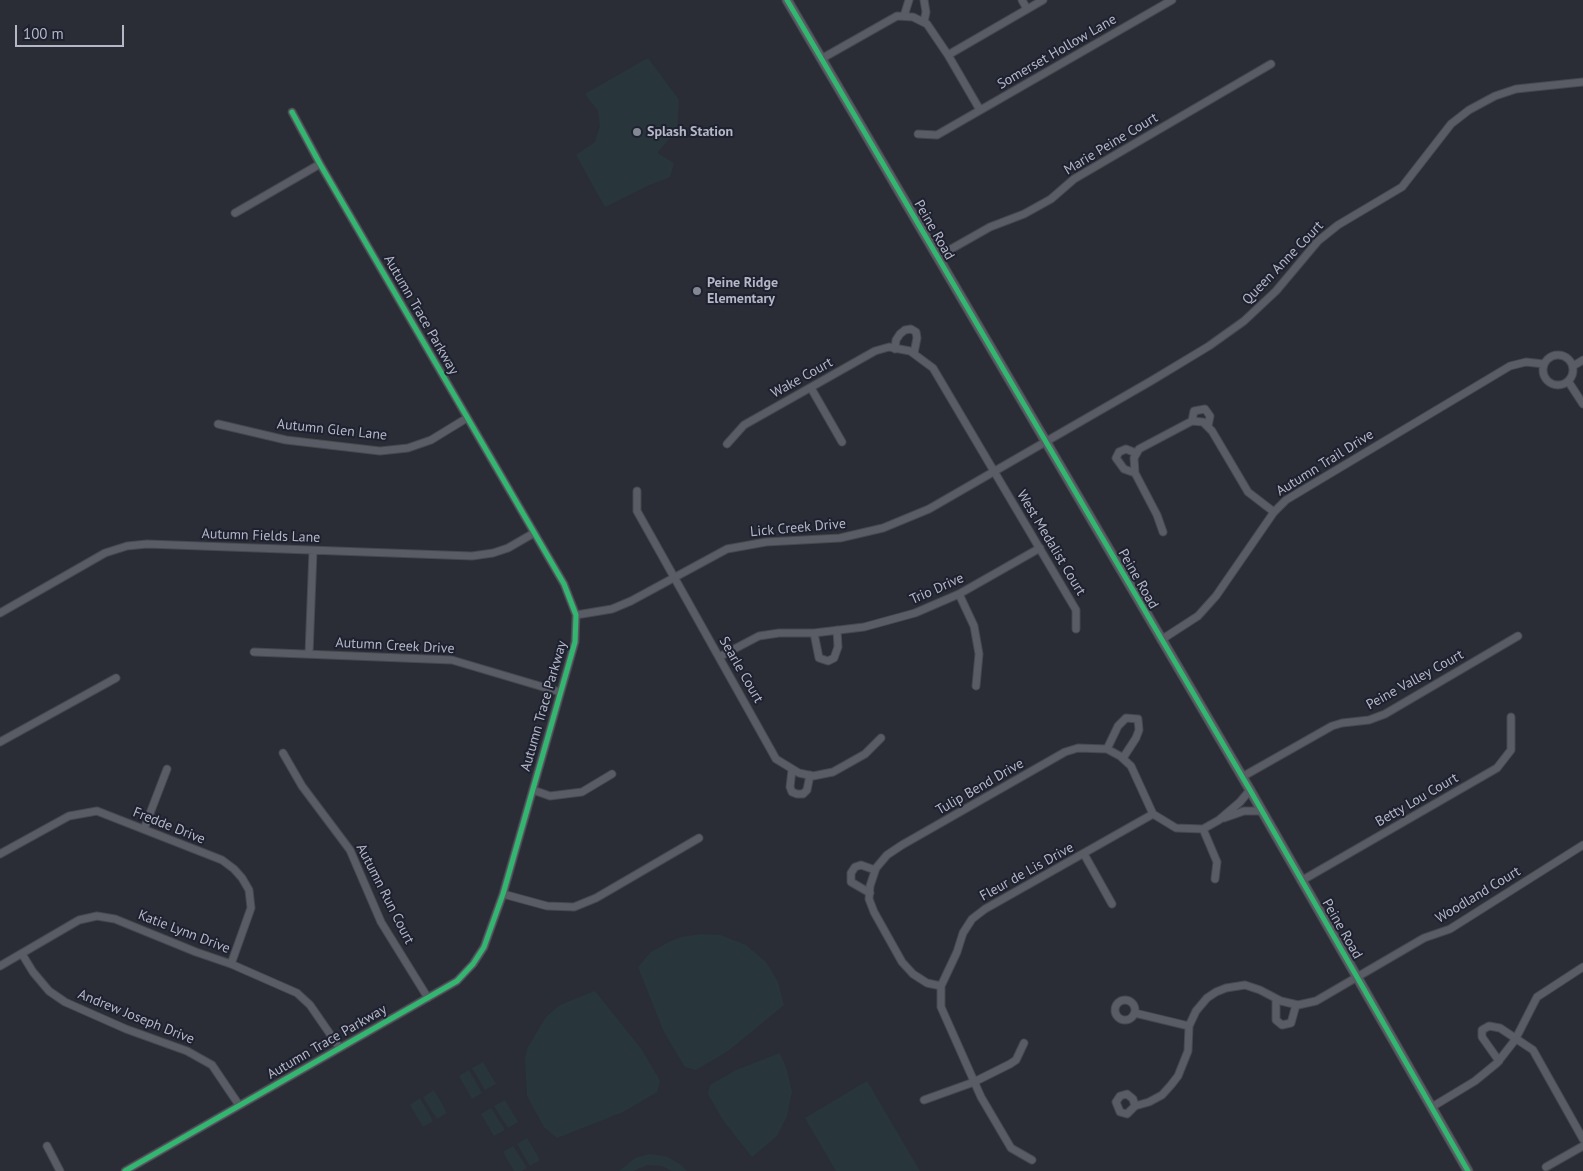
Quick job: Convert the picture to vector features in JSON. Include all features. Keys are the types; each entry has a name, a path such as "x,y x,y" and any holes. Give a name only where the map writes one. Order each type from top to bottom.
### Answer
{"street":[{"name":"Peine Road","path":"786,0 1250,790 1468,1171"},
{"path":"904,16 909,0"},
{"path":"924,0 926,12 924,22"},
{"path":"1022,0 1027,9"},
{"path":"948,55 1043,0"},
{"name":"Somerset Hollow Lane","path":"918,134 937,135 1172,0"},
{"path":"821,59 897,16 913,17 924,22 948,55 980,110"},
{"name":"Marie Peine Court","path":"937,257 990,227 1024,214 1050,199 1074,179 1271,64"},
{"name":"Queen Anne Court","path":"1046,443 1208,346 1244,321 1276,291 1318,241 1338,225 1402,187 1451,124 1469,110 1495,96 1516,89 1583,82"},
{"name":"Autumn Trace Parkway","path":"125,1171 457,981 473,964 484,947 503,894 575,642 576,614 564,584 320,164 292,112"},
{"path":"235,212 320,164"},
{"path":"895,349 896,340 900,334 905,330 911,329 916,332 918,338 914,353"},
{"name":"Wake Court","path":"727,444 744,425 875,351 889,347 914,353 933,368 994,472"},
{"name":"Autumn Trail Drive","path":"1161,640 1198,616 1216,596 1274,512 1300,490 1510,366 1526,362 1544,364 1550,357 1559,354 1568,358 1573,366"},
{"path":"1544,364 1543,374 1549,382 1559,385 1568,381 1573,374 1573,366 1583,360"},
{"path":"1568,381 1583,404"},
{"path":"811,388 842,442"},
{"path":"1192,421 1194,411 1205,409 1210,416 1208,426"},
{"name":"Autumn Glen Lane","path":"218,424 286,440 380,451 408,448 431,440 467,418"},
{"path":"1163,532 1157,515 1133,468 1136,453 1139,449 1192,421 1204,422 1208,426 1248,492 1274,512"},
{"name":"Lick Creek Drive","path":"576,614 612,608 631,601 728,549 766,542 840,538 883,528 929,509 1046,443"},
{"path":"1135,473 1124,469 1116,458 1119,452 1126,449 1136,453"},
{"name":"West Medalist Court","path":"994,472 1076,610 1076,629"},
{"name":"Searle Court","path":"637,491 637,511 776,759 792,770 810,775 833,772 865,754 881,738"},
{"name":"Autumn Fields Lane","path":"0,613 105,553 127,546 147,544 472,556 493,553 508,548 534,533"},
{"name":"Trio Drive","path":"719,657 759,636 779,633 814,633 864,627 915,613 959,594 1040,548"},
{"path":"309,654 313,551"},
{"path":"959,594 974,626 979,654 976,686"},
{"path":"814,633 819,658 828,661 834,658 838,647 837,630"},
{"name":"Peine Valley Court","path":"1242,777 1332,726 1369,720 1384,714 1518,636"},
{"name":"Autumn Creek Drive","path":"254,652 452,660 560,692"},
{"path":"0,742 116,678"},
{"path":"1107,749 1112,737 1126,718 1138,720 1139,730 1136,738 1123,758"},
{"name":"Betty Lou Court","path":"1301,881 1497,768 1510,750 1511,718"},
{"name":"Tulip Bend Drive","path":"941,986 927,983 913,974 902,962 874,912 870,892 875,870 887,855 1065,752 1078,748 1107,749 1123,758 1131,766 1153,814"},
{"name":"Autumn Run Court","path":"283,753 302,786 350,850 381,922 428,998"},
{"path":"144,829 168,770"},
{"path":"792,770 790,787 792,792 797,794 803,794 807,790 810,775"},
{"path":"533,790 550,796 582,792 612,774"},
{"path":"1219,820 1240,802 1250,790"},
{"name":"Fredde Drive","path":"0,854 69,816 97,811 222,860 242,878 249,890 251,908 231,964"},
{"path":"1153,814 1176,828 1203,829 1219,820 1244,811 1262,811"},
{"name":"Fleur de Lis Drive","path":"941,986 957,952 963,932 972,919 985,909 1153,814"},
{"path":"1203,829 1217,862 1215,879"},
{"path":"503,894 547,906 574,907 596,898 699,838"},
{"name":"Woodland Court","path":"1296,1004 1316,1002 1424,938 1450,929 1583,845"},
{"path":"1084,854 1112,904"},
{"path":"870,892 851,882 851,873 855,867 861,865 875,870"},
{"name":"Katie Lynn Drive","path":"0,966 22,954 38,942 79,920 97,916 115,919 231,964 297,993 310,1004 339,1047"},
{"name":"Andrew Joseph Drive","path":"22,954 33,972 49,991 65,1002 126,1029 187,1051 212,1066 239,1105"},
{"path":"1432,1107 1475,1081 1499,1061 1515,1040 1537,997 1583,967"},
{"path":"1135,1106 1149,1102 1162,1094 1178,1076 1188,1051 1189,1026 1196,1011 1207,998 1226,988 1246,985 1253,987 1276,999 1296,1004 1291,1023 1282,1026 1276,1020 1276,999"},
{"path":"941,986 942,1007 974,1082 1011,1148 1032,1160"},
{"path":"1135,1013 1189,1026"},
{"path":"1499,1061 1482,1037 1482,1030 1489,1026 1500,1028 1515,1040 1533,1050 1583,1139"},
{"path":"924,1100 974,1082 1016,1060 1024,1043"},
{"path":"47,1146 60,1171"},
{"path":"1546,1167 1583,1146"}],"shaded area":[{"name":"Splash Station","path":"648,58 679,100 677,130 657,153 674,163 670,177 605,207 576,155 595,142 600,126 598,111 585,94"},
{"path":"701,934 720,935 746,945 766,962 778,982 784,1005 728,1051 696,1070 685,1067 664,1032 638,967 651,952 667,943 681,937"},
{"path":"595,991 642,1050 660,1081 657,1092 623,1112 557,1138 544,1127 527,1096 525,1059 528,1047 546,1017 560,1005"},
{"path":"780,1053 787,1070 792,1092 787,1116 777,1136 752,1157 723,1120 708,1094 710,1085 736,1070"},
{"path":"483,1062 496,1084 485,1090 472,1068"},
{"path":"469,1070 482,1093 472,1099 459,1076"},
{"path":"867,1081 920,1171 836,1171 805,1118"},
{"path":"434,1090 447,1113 437,1119 423,1097"},
{"path":"420,1098 433,1121 423,1127 410,1105"},
{"path":"505,1100 518,1122 508,1128 494,1106"},
{"path":"491,1108 505,1130 494,1136 481,1114"},
{"path":"527,1138 540,1160 530,1166 517,1144"},
{"path":"513,1146 527,1168 522,1171 514,1171 503,1152"},
{"path":"649,1154 666,1156 687,1171 672,1171 662,1166 647,1165 633,1171 619,1171 635,1158"}],"cycle path":[{"path":"787,0 1250,790 1468,1171"},
{"path":"125,1171 457,981 473,964 484,947 503,894 575,642 576,615 564,584 320,164 292,112"}],"place":[{"name":"Splash Station","path":"637,132"},
{"name":"Peine Ridge Elementary","path":"697,291"}]}
